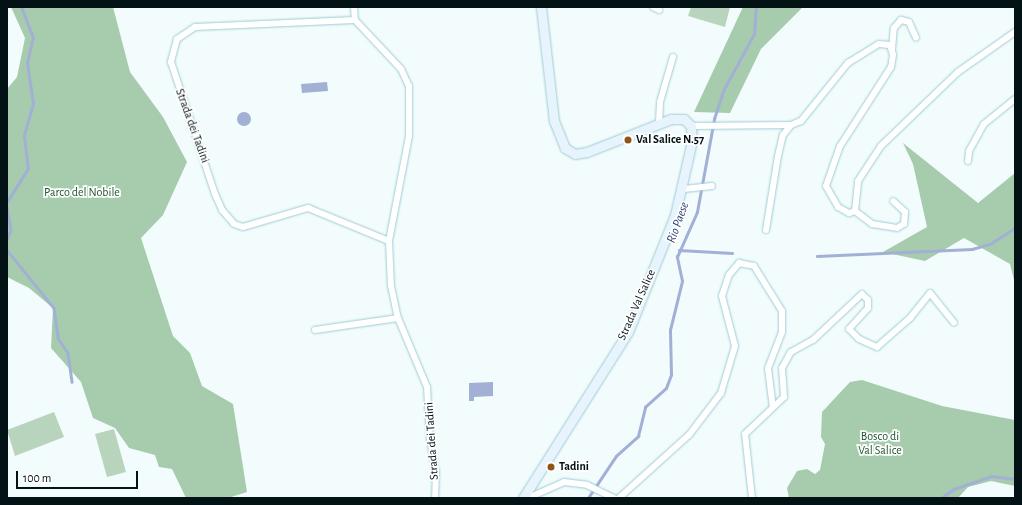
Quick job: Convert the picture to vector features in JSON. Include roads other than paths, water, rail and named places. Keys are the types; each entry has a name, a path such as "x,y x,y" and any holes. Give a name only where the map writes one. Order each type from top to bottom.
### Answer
{"street":[{"path":"354,7 355,20"},
{"path":"541,7 554,121 565,148 575,154 587,152 659,122 684,119 691,126 791,125"},
{"path":"652,7 659,10"},
{"name":"Strada dei Tadini","path":"389,241 308,208 243,227 234,224 222,210 215,194 170,62 177,39 195,27 355,20 401,69 409,86 409,136 389,241 391,286 398,318 427,386 430,439 436,472 435,498"},
{"path":"854,211 849,213 838,207 826,186 840,146 891,67 894,28 901,20 909,22 916,38"},
{"path":"854,211 858,181 881,146 958,72 1015,32"},
{"path":"766,230 778,156 783,135 791,125 813,111 848,63 879,44 887,44 892,49"},
{"path":"659,122 660,102 673,57"},
{"path":"968,161 969,151 984,124 1015,99"},
{"name":"Strada Val Salice","path":"523,498 628,332 684,189 692,141 691,126"},
{"path":"684,189 712,186"},
{"path":"854,211 872,224 897,228 904,224 905,212 893,201"},
{"path":"619,498 689,435 721,393 735,346 722,296 729,275 739,264 754,266 782,311 782,332 768,368 773,407"},
{"path":"752,498 745,434 784,397 782,368 791,352 822,332 862,294 868,300 868,308 849,329 859,339 877,347 910,318 930,293 954,323"},
{"path":"314,330 398,318"},
{"path":"528,498 564,482 595,489 614,498"}],"water":[{"path":"327,82 328,91 302,93 301,84"},
{"path":"241,112 247,112 251,116 251,122 247,126 241,126 237,122 237,116"},
{"path":"493,382 493,396 474,397 474,401 469,401 469,383"}],"waterway":[{"path":"7,202 28,169 24,135 33,104 27,63 33,38 21,7"},
{"name":"Rio Paese","path":"588,498 616,456 638,436 645,407 666,388 671,375 670,330 682,281 677,257 697,212 714,119 724,89 754,34 756,7"},
{"path":"7,207 11,230 7,240"},
{"path":"817,256 972,249 990,244 1015,228"},
{"path":"7,250 54,308 58,338 68,353 72,382"},
{"path":"679,250 732,253"},
{"path":"941,498 954,489 991,476 1015,479"}],"place":[{"name":"Val Salice N.57","path":"628,140"},
{"name":"Tadini","path":"551,467"}],"park label":[{"name":"Parco del Nobile","path":"82,193"},
{"name":"Bosco di Val Salice","path":"880,444"}]}
